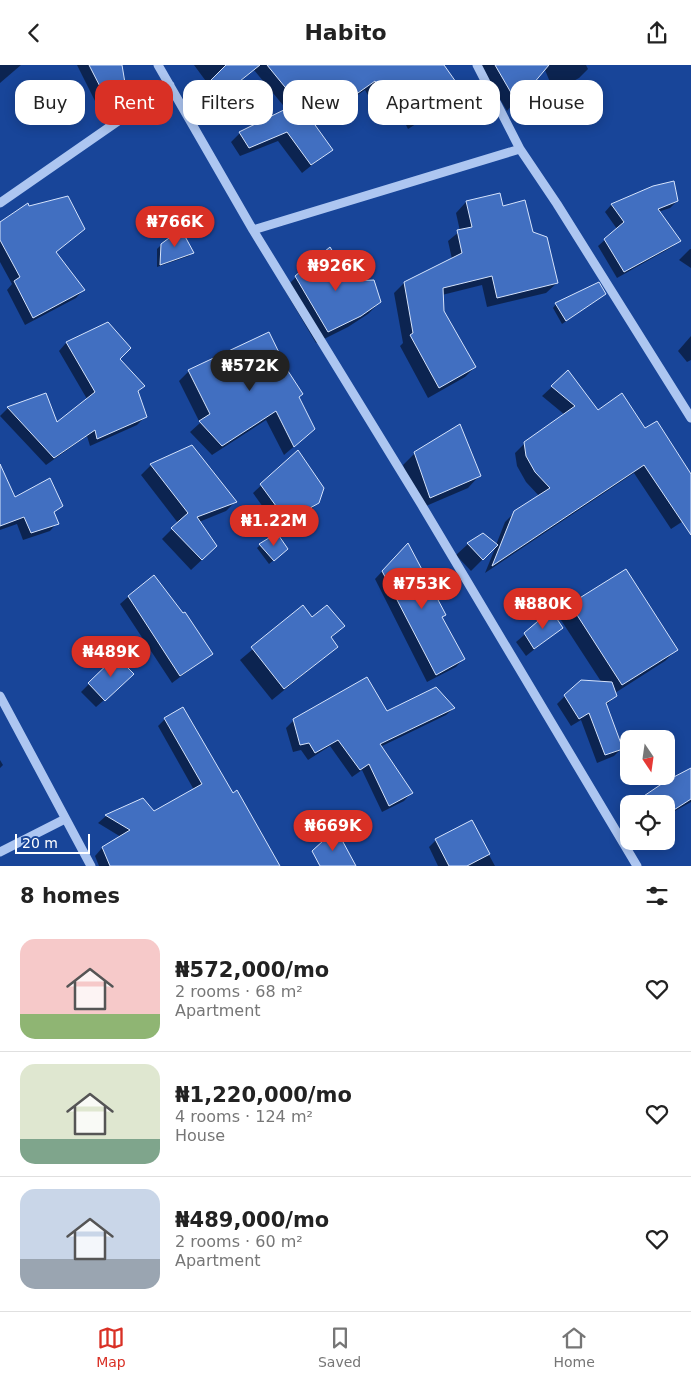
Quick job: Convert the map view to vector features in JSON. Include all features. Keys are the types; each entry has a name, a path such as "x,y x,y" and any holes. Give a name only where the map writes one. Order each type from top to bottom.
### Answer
{"street":[{"path":"158,65 167,80"},
{"path":"477,65 520,149 557,204 691,418"},
{"path":"173,90 253,230 421,504 637,866"},
{"path":"0,203 112,125"},
{"path":"253,230 520,149"},
{"path":"0,697 91,866"},
{"path":"0,852 65,819"}],"building":[{"path":"89,65 122,65 124,80 97,80"},
{"path":"226,65 260,65 241,80 211,80"},
{"path":"267,65 444,65 455,80 368,80 368,86 358,93 358,80 283,80 283,85"},
{"path":"495,65 549,65 536,80 510,80 510,91"},
{"path":"283,110 283,125 315,125 333,150 311,165 287,132 249,148 239,132 253,125 273,125 273,115"},
{"path":"674,181 678,201 658,209 681,241 624,272 604,239 624,222 611,204 653,186"},
{"path":"500,193 503,206 525,200 533,232 547,237 558,283 497,298 492,276 443,288 444,311 476,367 439,388 410,335 413,333 404,282 462,253 457,230 472,227 466,201"},
{"path":"68,196 85,229 56,252 85,290 33,318 14,281 20,277 0,240 0,222 28,203 29,206"},
{"path":"181,229 194,253 160,265 161,244"},
{"path":"330,247 351,281 374,280 381,302 361,316 328,332 295,276"},
{"path":"599,282 606,294 566,321 555,303"},
{"path":"108,322 131,348 120,359 145,386 138,391 147,417 97,439 95,430 54,458 7,407 46,393 57,422 95,392 66,342"},
{"path":"269,332 288,371 303,394 299,397 315,429 294,447 276,411 222,446 199,421 210,414 188,370"},
{"path":"568,370 598,410 622,393 645,428 657,421 691,474 691,535 644,465 492,566 514,511 550,488 535,472 526,456 524,442 575,406 551,386"},
{"path":"460,424 481,476 430,498 414,452"},
{"path":"192,445 237,502 197,517 217,546 202,560 171,528 188,513 150,464"},
{"path":"298,450 324,488 319,503 287,521 260,484"},
{"path":"0,464 15,497 50,478 63,506 54,512 59,524 31,533 24,517 0,526"},
{"path":"277,533 288,549 274,561 259,544"},
{"path":"483,533 498,545 483,560 467,543"},
{"path":"408,543 446,615 442,617 465,659 436,675 382,571"},
{"path":"626,569 678,650 622,685 570,604"},
{"path":"154,575 183,613 185,612 213,654 180,676 128,596"},
{"path":"303,605 312,617 327,605 345,626 331,637 338,647 284,689 251,647"},
{"path":"551,610 563,628 534,649 524,633"},
{"path":"116,656 134,674 105,701 88,683"},
{"path":"367,677 387,711 436,687 455,708 380,744 413,793 389,806 369,764 360,770 338,740 315,753 309,743 300,745 293,719"},
{"path":"581,680 612,682 617,696 606,703 620,741 620,750 605,755 589,713 579,719 564,695"},
{"path":"183,707 233,793 237,790 280,866 110,866 102,847 130,830 105,815 143,798 154,811 202,784 164,718"},
{"path":"691,768 691,799 675,809 675,795 645,795 660,785 675,785 675,776"},
{"path":"472,820 490,854 467,866 449,866 435,839"},
{"path":"336,829 356,866 320,866 312,851"}]}
